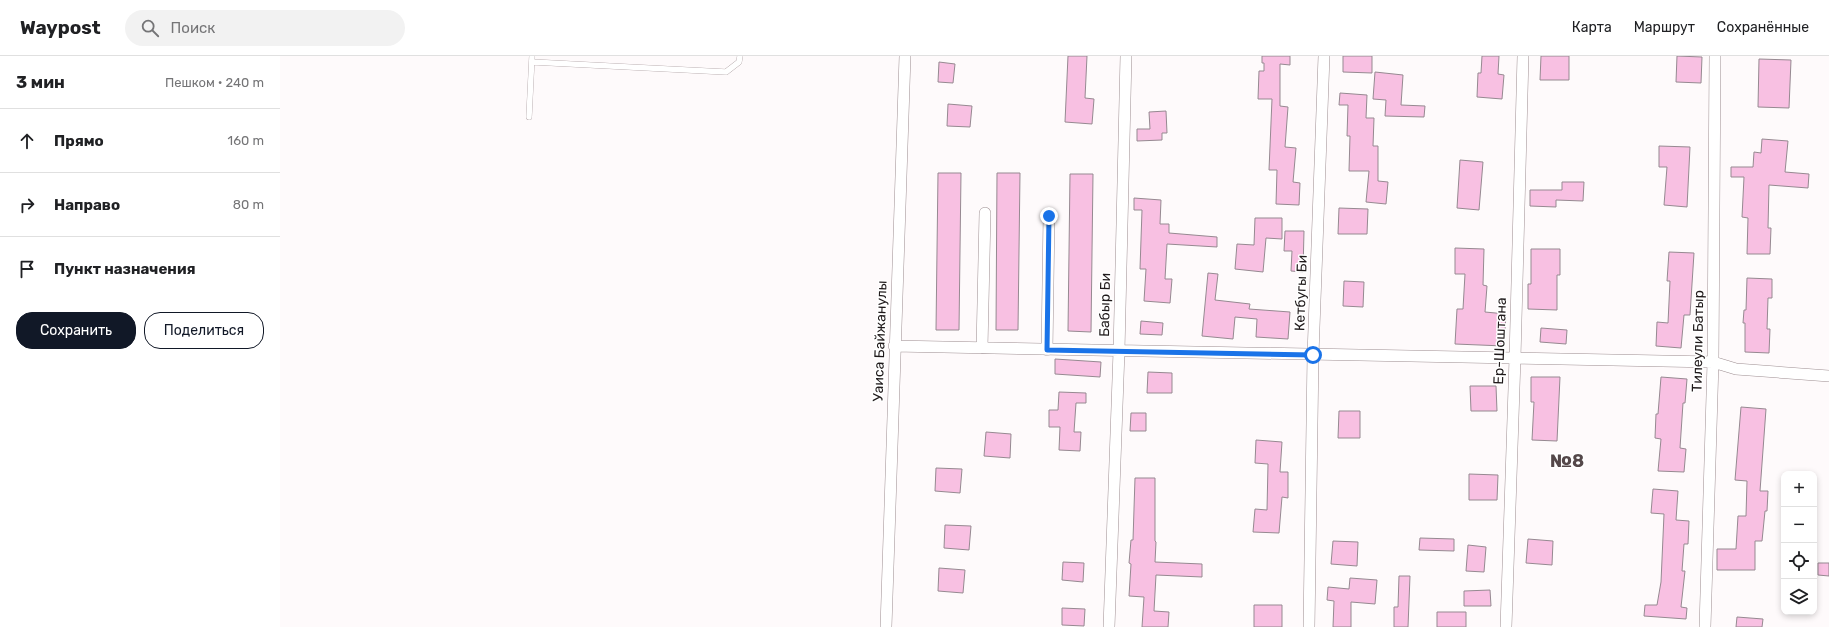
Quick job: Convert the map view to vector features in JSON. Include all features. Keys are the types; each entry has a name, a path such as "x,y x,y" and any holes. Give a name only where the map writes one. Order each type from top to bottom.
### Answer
{"street":[{"name":"Уаиса Байжанулы","path":"886,627 894,346 905,56"},
{"name":"Бабыр Би","path":"1109,627 1119,351 1126,56"},
{"name":"Кетбугы Би","path":"1309,627 1313,355 1324,56"},
{"name":"Ер-Шоштана","path":"1506,627 1523,56"},
{"name":"Тилеули Батыр","path":"1705,627 1713,362 1715,56"},
{"path":"982,348 985,213"},
{"path":"1047,350 1049,216"},
{"path":"894,346 1713,362 1736,369 1829,376"}],"lane":[{"path":"529,117 532,59 726,72 738,62 740,56"}],"building":[{"path":"1068,56 1087,56 1085,98 1094,99 1092,124 1065,122"},
{"path":"1262,56 1290,56 1290,65 1280,64 1280,106 1288,107 1285,147 1296,148 1293,182 1300,183 1299,205 1276,204 1277,170 1269,170 1272,99 1258,99 1259,71 1264,71"},
{"path":"1343,56 1372,56 1372,73 1343,72"},
{"path":"1482,56 1499,56 1498,74 1504,75 1502,99 1477,97 1478,73 1481,73"},
{"path":"1541,56 1569,56 1569,80 1540,80"},
{"path":"1677,56 1702,57 1701,83 1676,82"},
{"path":"1759,59 1791,60 1789,108 1758,107"},
{"path":"939,62 955,64 953,83 938,82"},
{"path":"1375,72 1403,75 1401,105 1425,106 1424,117 1385,116 1386,100 1373,99"},
{"path":"1340,93 1367,95 1366,118 1374,118 1373,146 1378,146 1378,181 1388,182 1386,204 1366,202 1369,171 1349,171 1350,136 1347,136 1348,105 1339,105"},
{"path":"948,104 972,106 970,127 947,126"},
{"path":"1166,111 1167,133 1162,133 1162,140 1137,141 1137,129 1150,129 1149,112"},
{"path":"1762,139 1788,141 1785,172 1809,174 1808,188 1769,185 1768,228 1771,228 1770,254 1747,254 1748,218 1742,217 1744,177 1731,177 1731,167 1753,167 1754,152 1761,153"},
{"path":"1659,146 1690,147 1687,207 1664,205 1667,167 1659,167"},
{"path":"1460,160 1483,162 1479,210 1457,208"},
{"path":"938,173 961,173 959,330 936,330"},
{"path":"997,173 1020,173 1018,330 996,330"},
{"path":"1070,174 1093,174 1091,332 1068,331"},
{"path":"1562,182 1584,182 1583,201 1556,200 1556,207 1530,206 1530,190 1562,190"},
{"path":"1134,198 1161,200 1160,224 1169,224 1169,233 1217,237 1217,247 1167,244 1165,279 1172,279 1170,303 1144,301 1146,269 1140,269 1142,210 1134,210"},
{"path":"1339,208 1368,209 1367,234 1338,234"},
{"path":"1255,218 1282,218 1282,239 1266,238 1263,272 1235,269 1237,244 1254,245"},
{"path":"1285,231 1304,231 1303,272 1291,271 1292,251 1284,251"},
{"path":"1455,248 1484,249 1483,285 1487,286 1485,312 1506,314 1504,346 1455,344 1457,309 1463,309 1465,274 1455,274"},
{"path":"1531,249 1560,249 1560,275 1557,275 1557,310 1528,309 1528,284 1531,284"},
{"path":"1669,252 1694,253 1690,315 1684,315 1681,348 1656,346 1657,322 1668,323 1670,281 1667,281"},
{"path":"1208,273 1218,274 1215,300 1250,304 1249,309 1290,312 1288,339 1256,337 1257,319 1235,317 1233,339 1202,336"},
{"path":"1747,278 1772,279 1772,298 1768,298 1767,329 1770,329 1769,353 1745,352 1745,323 1743,323 1744,310 1746,310"},
{"path":"1344,281 1364,282 1363,307 1343,306"},
{"path":"1141,321 1163,323 1162,335 1140,334"},
{"path":"1541,328 1567,330 1566,344 1540,342"},
{"path":"1055,359 1101,362 1100,377 1055,374"},
{"path":"1148,372 1172,373 1172,393 1147,393"},
{"path":"1531,377 1560,377 1557,441 1532,440 1534,402 1531,402"},
{"path":"1661,377 1687,379 1685,403 1683,403 1680,448 1686,449 1684,472 1658,471 1661,439 1655,438 1656,414 1658,414"},
{"path":"1470,386 1496,386 1497,411 1471,411"},
{"path":"1059,392 1086,393 1086,403 1076,403 1074,432 1081,432 1080,451 1059,450 1060,427 1049,427 1049,410 1058,410"},
{"path":"1741,407 1766,409 1760,491 1768,491 1767,511 1765,511 1762,541 1755,541 1755,570 1717,570 1717,549 1736,549 1738,516 1746,516 1747,481 1735,480"},
{"path":"1339,411 1360,411 1360,438 1338,438"},
{"path":"1131,413 1146,413 1146,431 1130,431"},
{"path":"986,432 1011,434 1010,458 984,456"},
{"path":"1256,440 1282,442 1280,472 1288,472 1288,498 1282,497 1279,533 1253,532 1255,509 1267,510 1268,464 1255,463"},
{"path":"936,468 962,469 960,493 935,491"},
{"path":"1469,474 1498,475 1497,500 1469,500"},
{"path":"1135,478 1155,478 1155,562 1202,564 1202,577 1156,575 1154,611 1169,612 1168,627 1142,627 1144,597 1129,596 1131,564 1129,563 1131,540 1133,540"},
{"path":"1653,489 1678,491 1676,520 1689,521 1688,544 1684,544 1682,571 1685,571 1681,607 1687,608 1686,619 1644,616 1645,605 1657,605 1661,582 1664,514 1651,513"},
{"path":"945,525 971,526 969,550 944,548"},
{"path":"1420,538 1454,539 1454,551 1419,550"},
{"path":"1528,539 1553,541 1552,565 1526,563"},
{"path":"1333,541 1358,542 1357,566 1331,564"},
{"path":"1468,545 1486,547 1484,572 1466,571"},
{"path":"1063,562 1084,563 1083,582 1062,580"},
{"path":"1818,563 1829,563 1829,576 1818,575"},
{"path":"939,568 965,570 963,593 938,591"},
{"path":"1399,576 1410,576 1408,627 1394,627 1394,607 1398,607"},
{"path":"1350,578 1377,580 1375,604 1351,602 1351,627 1333,627 1334,601 1327,600 1328,587 1349,589"},
{"path":"1490,590 1491,606 1464,606 1464,591"},
{"path":"1254,605 1282,605 1282,627 1254,627"},
{"path":"1062,608 1085,609 1084,626 1062,625"},
{"path":"1437,612 1466,612 1466,627 1437,627"},
{"path":"1737,617 1763,619 1762,627 1736,627"}],"district":[{"name":"№8","path":"1567,461"}],"route":[{"path":"1049,216 1047,350 1313,355"}]}
